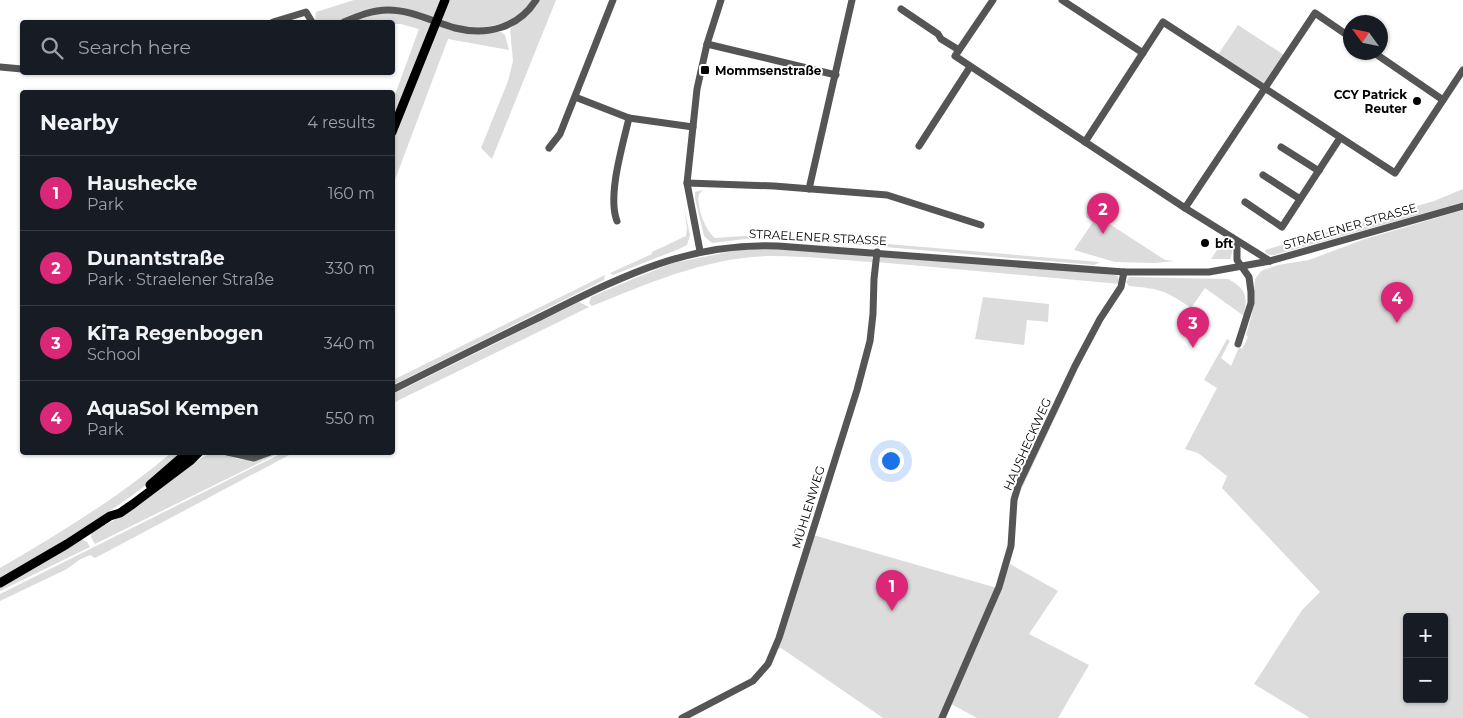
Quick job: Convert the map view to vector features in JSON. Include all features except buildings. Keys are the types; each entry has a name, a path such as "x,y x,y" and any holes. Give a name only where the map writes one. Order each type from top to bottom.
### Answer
{"main road":[{"path":"395,125 445,0"},
{"path":"0,583 67,544 110,516 120,513 189,457"}],"street":[{"path":"349,20 365,13 388,10 411,13 456,28 477,31 504,28 532,7 536,0"},
{"path":"549,148 560,134 613,0"},
{"path":"700,251 687,183 697,89 707,44 721,0"},
{"path":"809,189 852,0"},
{"path":"957,53 992,0"},
{"path":"1062,0 1143,54"},
{"path":"901,9 938,34 970,67 1185,208 1270,261"},
{"path":"280,20 306,12 311,20"},
{"path":"1185,208 1314,13 1343,32"},
{"path":"1085,142 1163,22 1395,173 1463,70"},
{"path":"707,44 836,75"},
{"path":"1385,60 1443,100"},
{"path":"0,67 20,69"},
{"path":"919,146 970,67"},
{"path":"575,97 629,118 693,127"},
{"path":"617,221 613,203 629,118"},
{"path":"1245,202 1282,227 1340,138"},
{"path":"1282,147 1318,171"},
{"path":"1263,175 1300,199"},
{"path":"687,183 887,195 981,225"},
{"name":"STRAELENER STRASSE","path":"395,389 615,280 657,263 700,251 750,244 1124,272 1208,272 1270,261 1463,206"},
{"path":"1232,238 1237,248 1237,260 1249,277 1251,303 1238,344"},
{"name":"MÜHLENWEG","path":"682,718 753,680 768,664 782,629 870,341 876,252"},
{"name":"HAUSHECKWEG","path":"942,718 998,588 1011,546 1014,500 1018,486 1075,366 1100,319 1121,287 1124,272"},
{"path":"240,455 254,458 262,455"}],"shaded area":[{"path":"354,0 441,0 395,116 395,95 419,29 395,24 395,20 355,20 400,8 342,20 315,20 316,12"},
{"path":"449,0 533,0 516,16 497,25 452,30 501,32 505,35 509,50 448,39 395,180 395,135"},
{"path":"539,0 556,0 492,159 481,148 508,81 513,61 510,29"},
{"path":"1238,25 1284,55 1265,84 1217,56"},
{"path":"1463,189 1463,202 1457,204 1274,255 1269,255 1265,252 1265,250 1434,201"},
{"path":"703,190 699,194 698,199 700,211 708,230 715,238 759,235 817,238 1100,262 1094,265 792,239 745,239 712,243 704,236 695,198 695,192"},
{"path":"684,207 690,235 687,245 613,275 610,273 686,236 687,228"},
{"path":"1088,210 1165,260 1175,261 1155,263 1115,262 1074,250 1093,222 1086,217"},
{"path":"1463,210 1463,718 1310,718 1254,684 1302,610 1320,592 1222,488 1227,476 1198,453 1185,449 1217,388 1204,380 1227,339 1230,341 1221,358 1231,366 1239,347 1242,349 1248,337 1246,335 1252,314 1255,279 1261,271 1278,265 1309,260 1362,240"},
{"path":"1222,238 1231,243 1232,252 1230,259 1211,259 1223,241"},
{"path":"743,249 797,249 869,254 873,262 798,257 749,257 680,272 592,306 589,303 591,297 673,263"},
{"path":"881,256 1109,274 1118,276 1120,284 877,262"},
{"path":"605,275 604,280 395,384 395,379"},
{"path":"1129,277 1228,279 1239,286 1244,294 1246,303 1244,316 1205,288 1191,308 1162,291 1129,286 1126,282"},
{"path":"983,297 1049,304 1048,322 1027,320 1024,345 975,339"},
{"path":"579,302 589,307 395,402 395,393"},
{"path":"1095,332 1016,501 1058,406"},
{"path":"168,455 184,455 119,505 0,579 0,568 109,500"},
{"path":"207,455 226,455 249,460 275,455 95,544 91,537 92,532 143,501 196,461"},
{"path":"278,455 289,455 95,558 90,555 67,569 0,601 0,594"},
{"path":"813,535 997,588 940,718 883,718 781,648 776,649"},
{"path":"81,539 87,542 90,547 0,591 0,587"},
{"path":"1010,564 1058,591 1029,634 1089,665 1058,718 977,718 951,704"}],"place":[{"name":"Mommsenstraße","path":"705,70"},
{"name":"CCY Patrick Reuter","path":"1417,101"},
{"name":"Dunantstraße","path":"1103,234"},
{"name":"bft","path":"1205,243"},
{"name":"AquaSol Kempen","path":"1397,323"},
{"name":"KiTa Regenbogen","path":"1193,348"},
{"name":"Haushecke","path":"892,611"}]}
